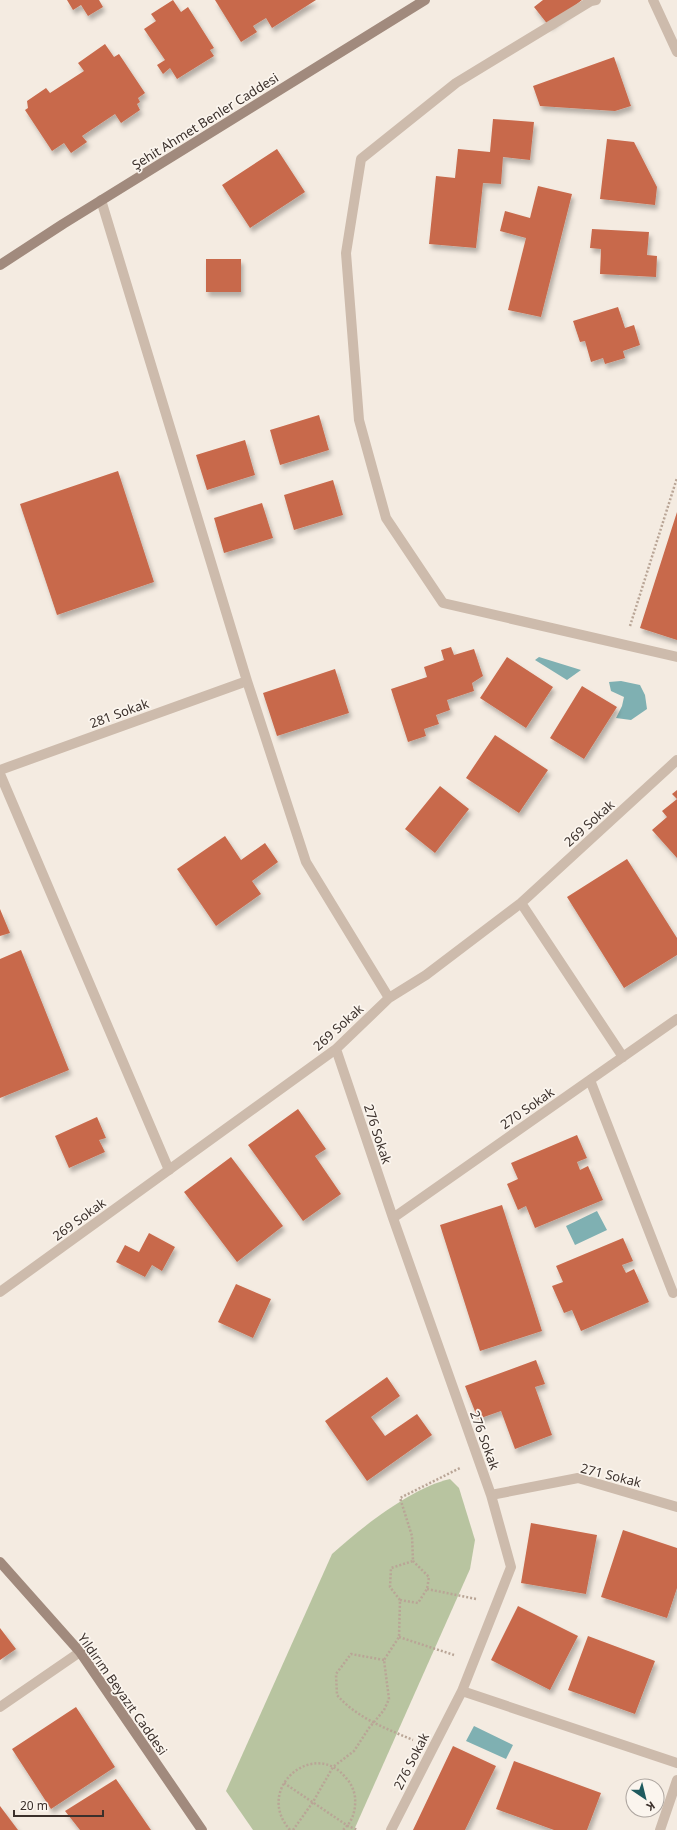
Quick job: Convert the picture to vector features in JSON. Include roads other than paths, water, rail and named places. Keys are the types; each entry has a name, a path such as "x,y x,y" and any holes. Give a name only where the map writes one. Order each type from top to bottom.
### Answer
{"street":[{"name":"Şehit Ahmet Benler Caddesi","path":"0,265 101,200 425,0"},
{"path":"596,0 591,1 456,83 361,159 346,253 359,420 386,518 443,603 677,657"},
{"path":"653,0 677,52"},
{"path":"101,200 247,681 306,862 389,998"},
{"name":"281 Sokak","path":"0,770 247,681"},
{"name":"269 Sokak","path":"0,1292 336,1049 389,998 426,975 521,903 677,760"},
{"path":"0,774 170,1170"},
{"path":"521,903 623,1057"},
{"name":"270 Sokak","path":"393,1218 677,1019"},
{"name":"276 Sokak","path":"336,1049 393,1218 491,1494 511,1567 462,1691 391,1830"},
{"path":"590,1080 673,1293"},
{"name":"271 Sokak","path":"491,1494 578,1478 677,1507"},
{"name":"Yıldırım Beyazıt Caddesi","path":"0,1562 80,1652 202,1830"},
{"path":"0,1707 80,1652"},
{"path":"462,1691 677,1763"},
{"path":"660,1830 677,1780"}],"water":[{"path":"539,657 581,670 567,680 535,660"},
{"path":"621,681 640,685 645,695 647,709 631,720 616,718 622,706 624,697 611,691 609,682"},
{"path":"597,1211 607,1230 575,1245 566,1226"},
{"path":"474,1726 513,1745 506,1759 466,1741"}]}
